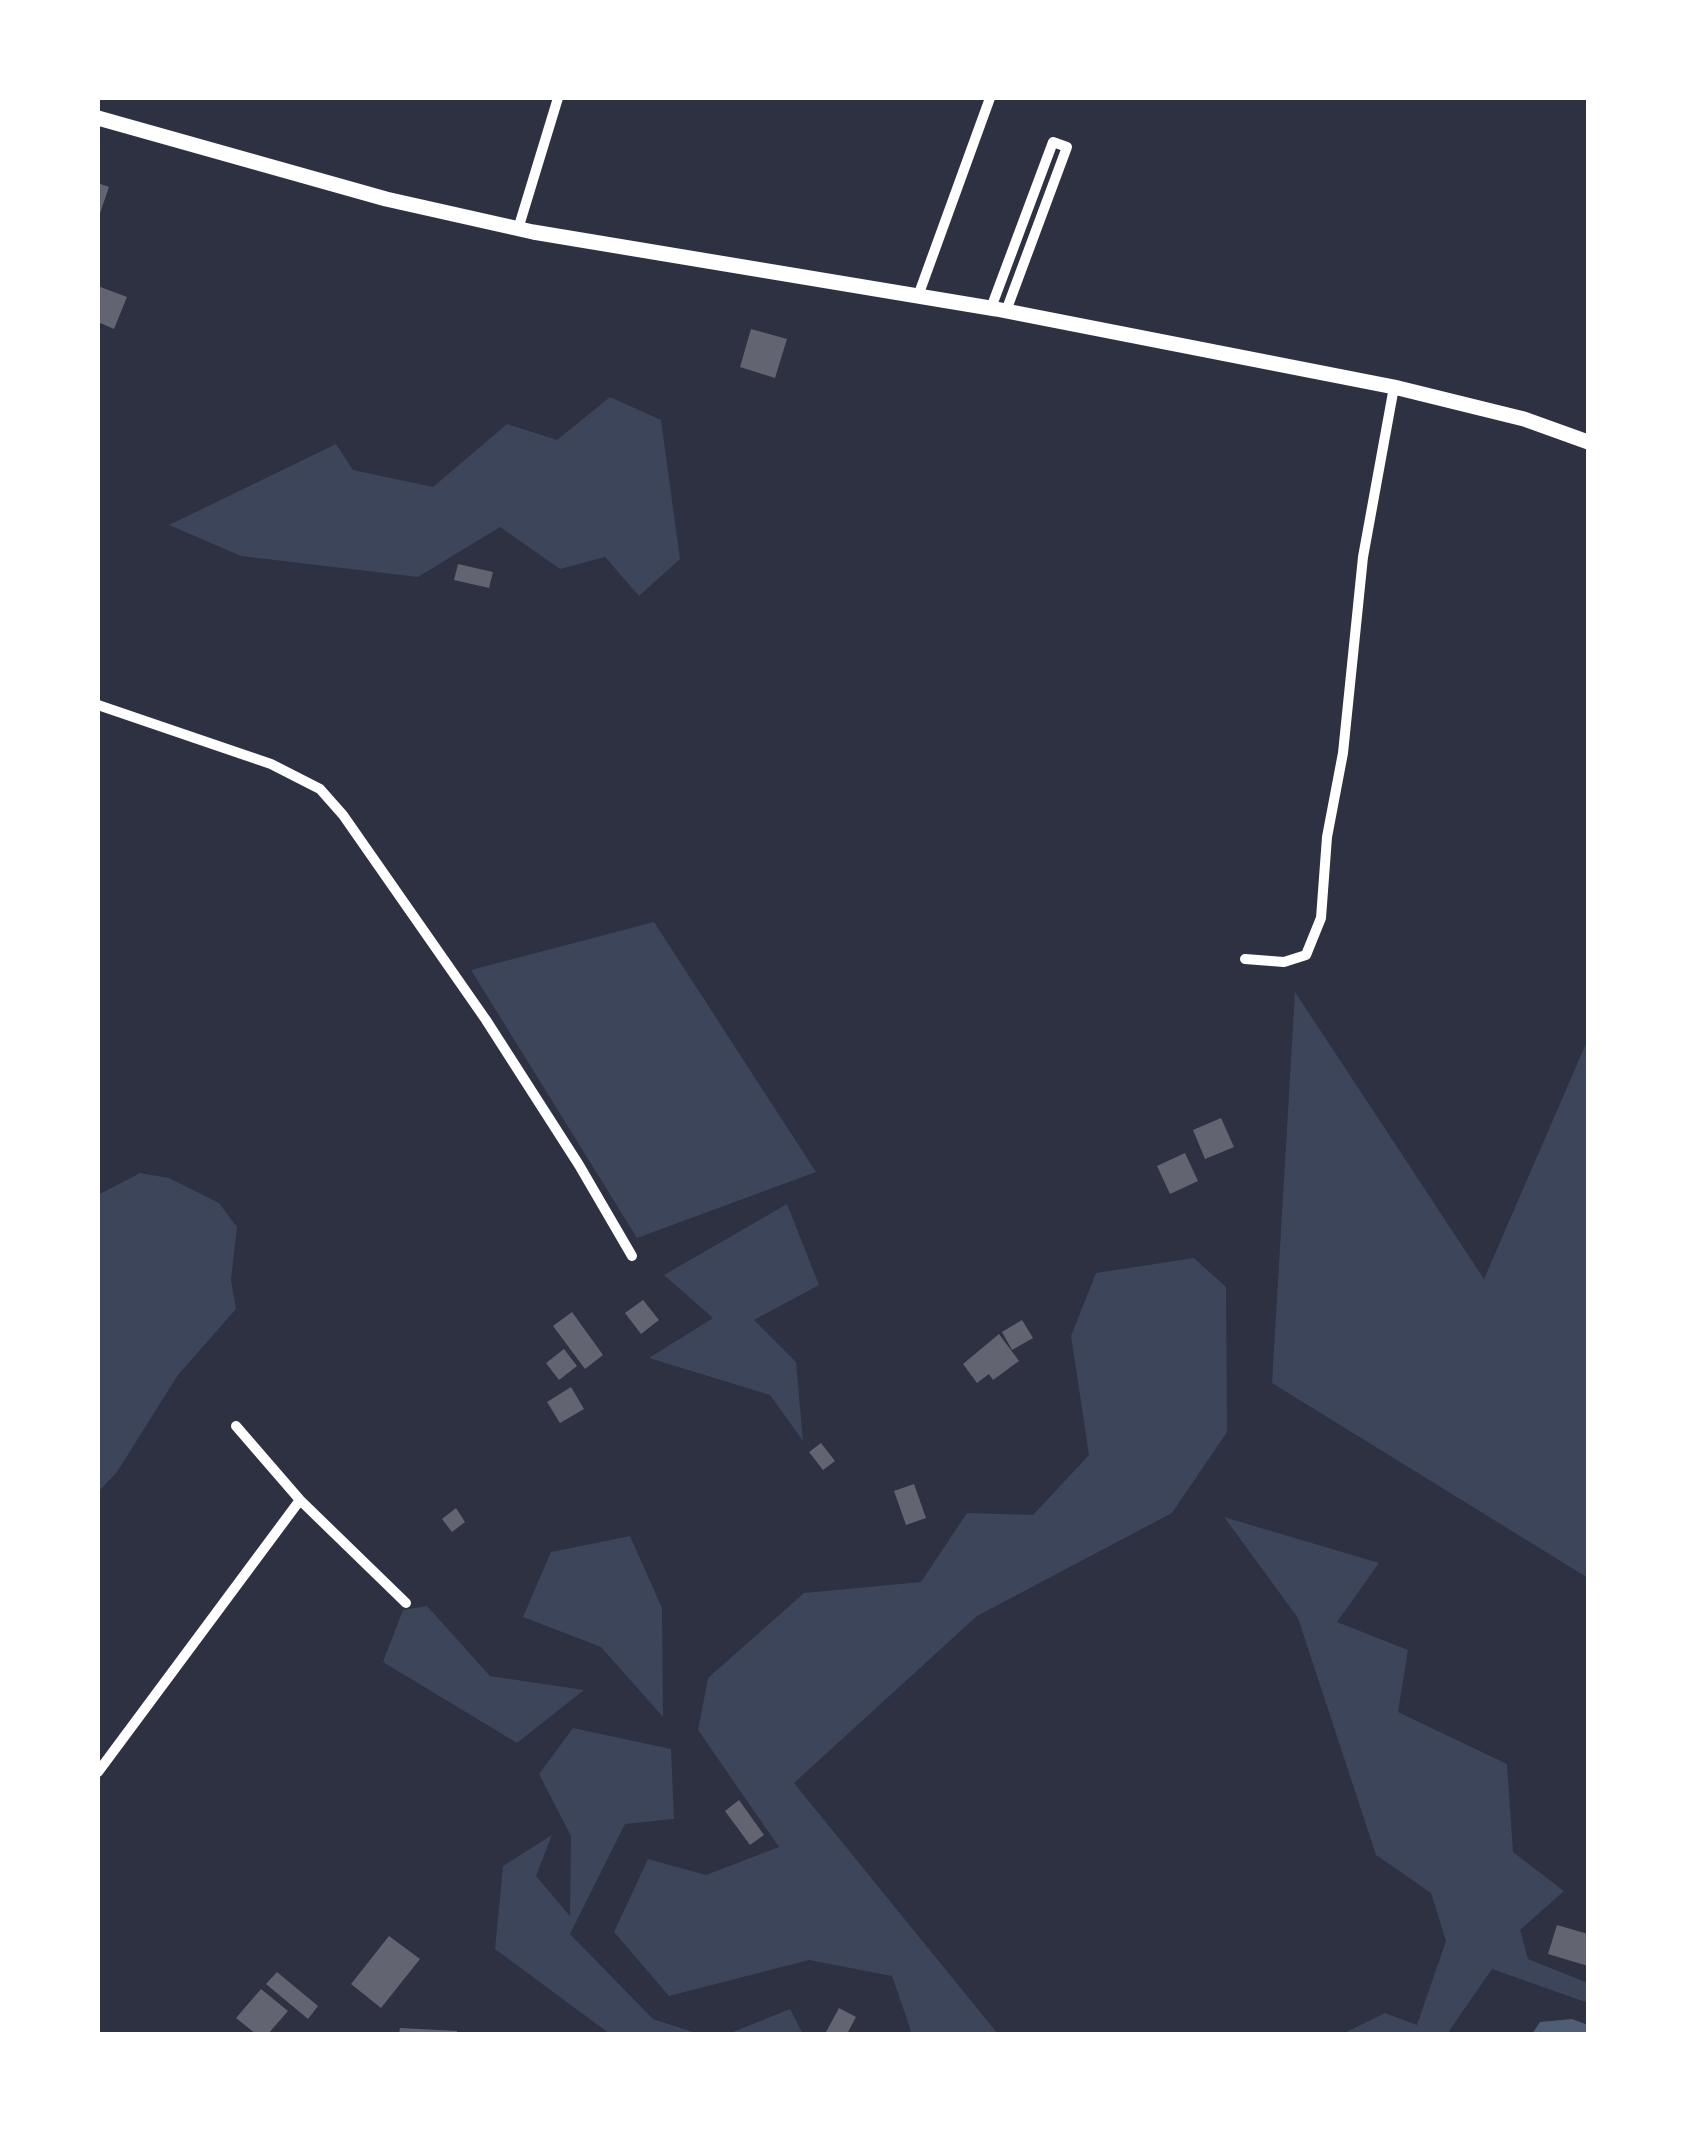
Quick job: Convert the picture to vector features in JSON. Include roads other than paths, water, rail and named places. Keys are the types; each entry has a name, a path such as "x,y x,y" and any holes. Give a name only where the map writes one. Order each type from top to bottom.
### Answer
{"street":[{"path":"518,229 558,98"},
{"path":"918,296 990,98"},
{"path":"98,118 386,199 518,229 998,309 1394,387 1524,419 1588,442"},
{"path":"1053,142 1067,147 998,309 1053,142"},
{"path":"1245,959 1284,962 1306,955 1322,918 1328,837 1343,753 1364,557 1394,387"},
{"path":"98,706 271,764 320,789 343,815 486,1020 580,1165 632,1256"},
{"path":"236,1426 300,1500 406,1603"},
{"path":"98,1772 300,1500"}]}
